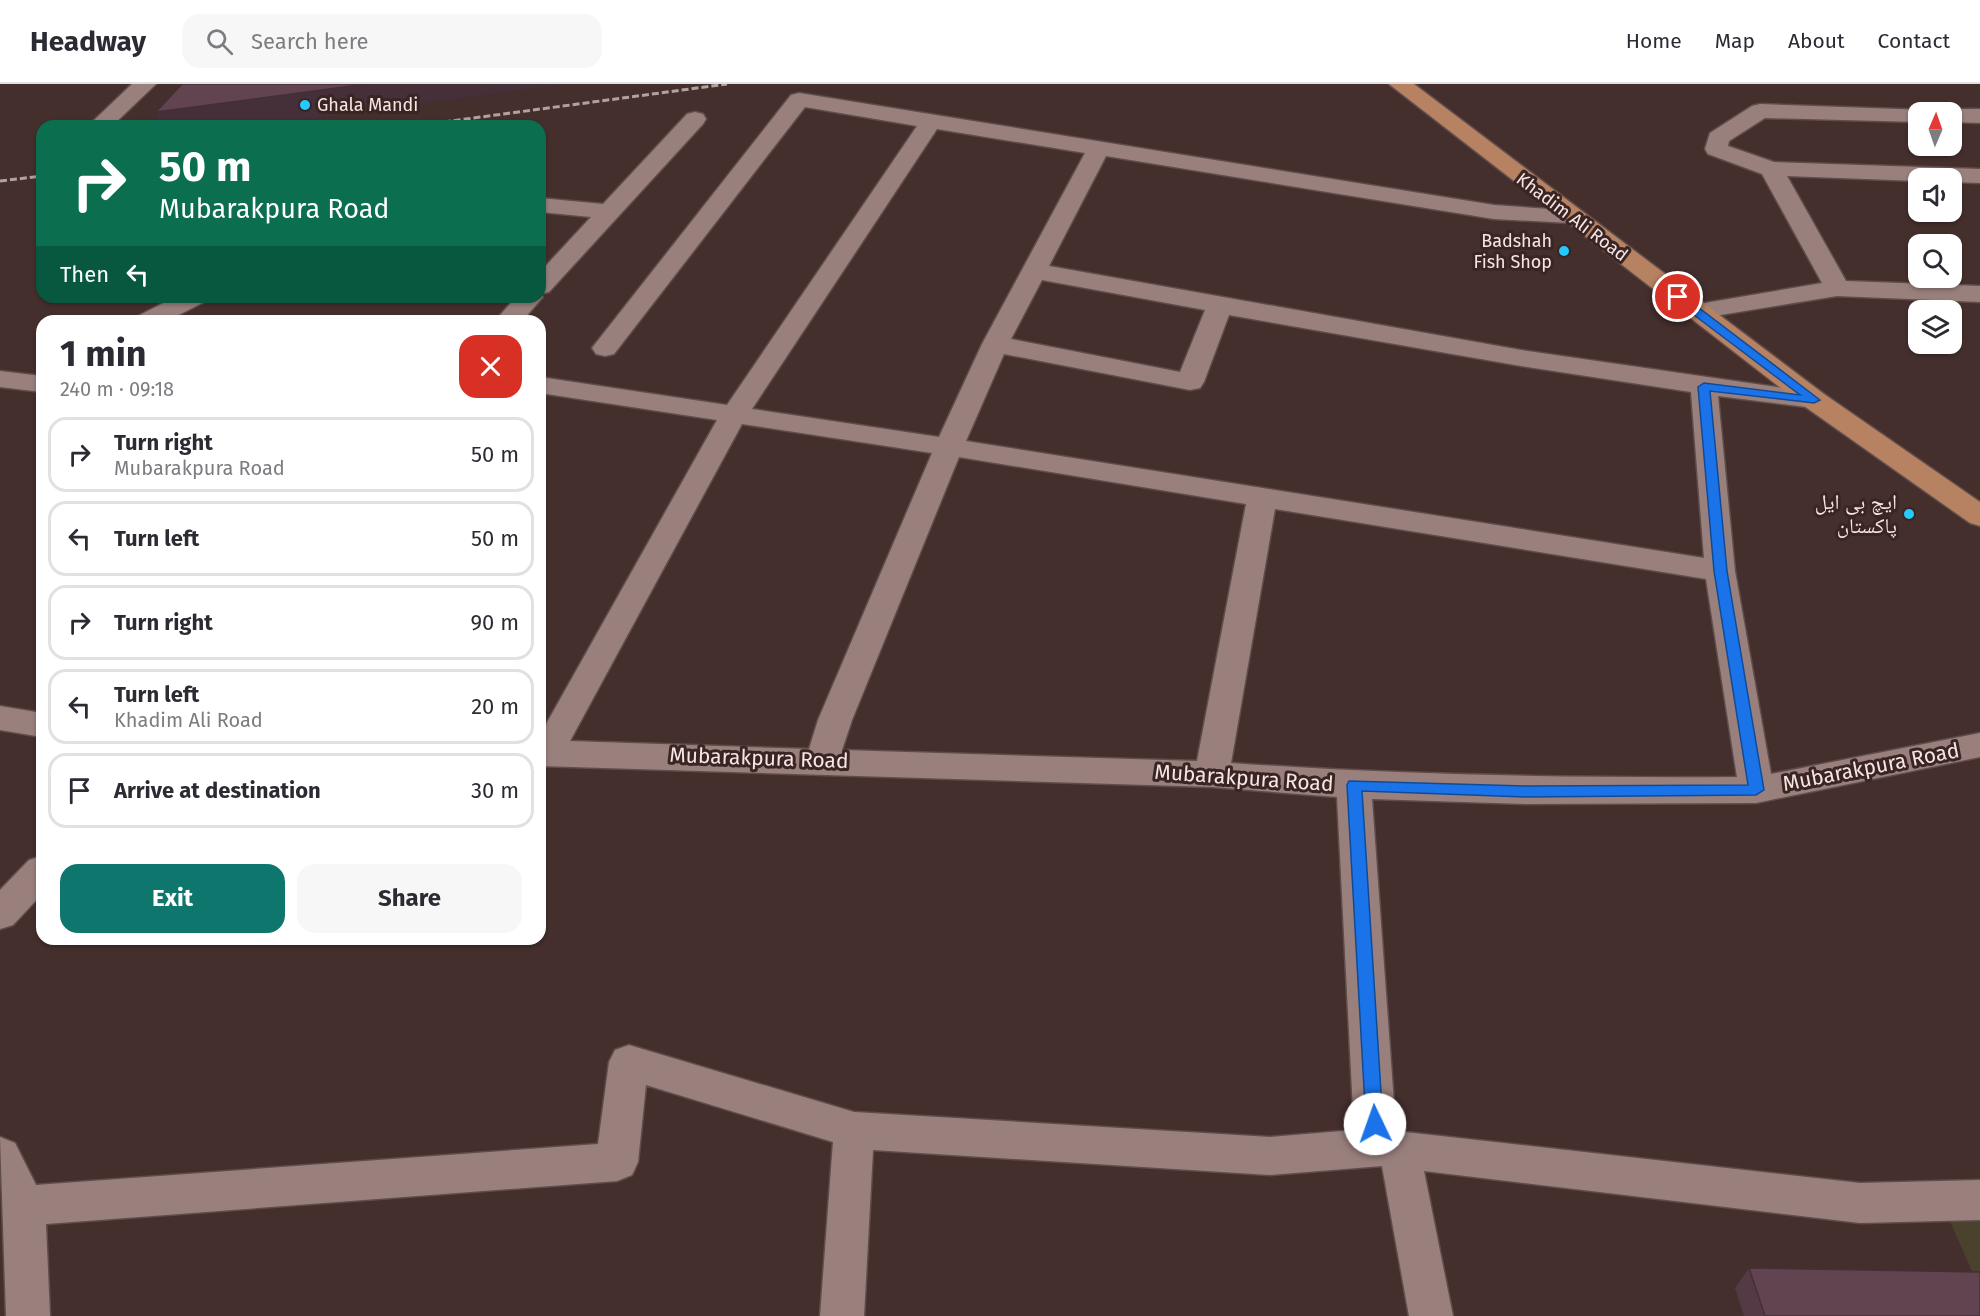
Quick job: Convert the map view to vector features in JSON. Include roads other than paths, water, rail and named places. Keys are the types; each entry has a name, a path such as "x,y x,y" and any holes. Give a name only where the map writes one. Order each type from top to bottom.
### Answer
{"main road":[{"name":"Khadim Ali Road","path":"1400,84 1814,400 1980,516"}],"street":[{"path":"106,120 145,84"},
{"path":"605,348 799,100 1494,212 1570,216"},
{"path":"1908,115 1760,111 1718,138 1716,149 1771,169 1980,176"},
{"path":"1962,116 1980,116"},
{"path":"546,280 695,119"},
{"path":"546,749 733,416 932,120"},
{"path":"822,760 835,720 949,447 995,344 1100,147"},
{"path":"1771,169 1837,288"},
{"path":"546,207 609,212"},
{"path":"1034,271 1704,387 1814,400"},
{"path":"1696,311 1837,288 1980,294"},
{"path":"159,315 183,303"},
{"path":"514,315 524,303"},
{"path":"995,344 1190,382 1220,305"},
{"path":"0,379 36,383"},
{"path":"546,386 949,447 1720,571"},
{"path":"1704,387 1720,571 1756,790"},
{"path":"1212,774 1262,498"},
{"path":"0,718 36,724"},
{"name":"Mubarakpura Road","path":"546,753 1212,774 1354,785 1525,791 1756,790 1980,745"},
{"path":"1354,785 1388,1147 1431,1316"},
{"path":"0,914 36,876"},
{"path":"24,1206 617,1162 629,1062 854,1130 1270,1156 1388,1147 1860,1203 1980,1200"},
{"path":"842,1316 854,1130"},
{"path":"0,1156 24,1206 28,1316"}],"railway":[{"path":"459,120 727,84"},
{"path":"0,181 36,177"}],"place":[{"name":"Ghala Mandi","path":"305,105"},
{"name":"Badshah Fish Shop","path":"1564,251"},
{"name":"ایچ بی ایل پاکستان","path":"1909,514"}]}
